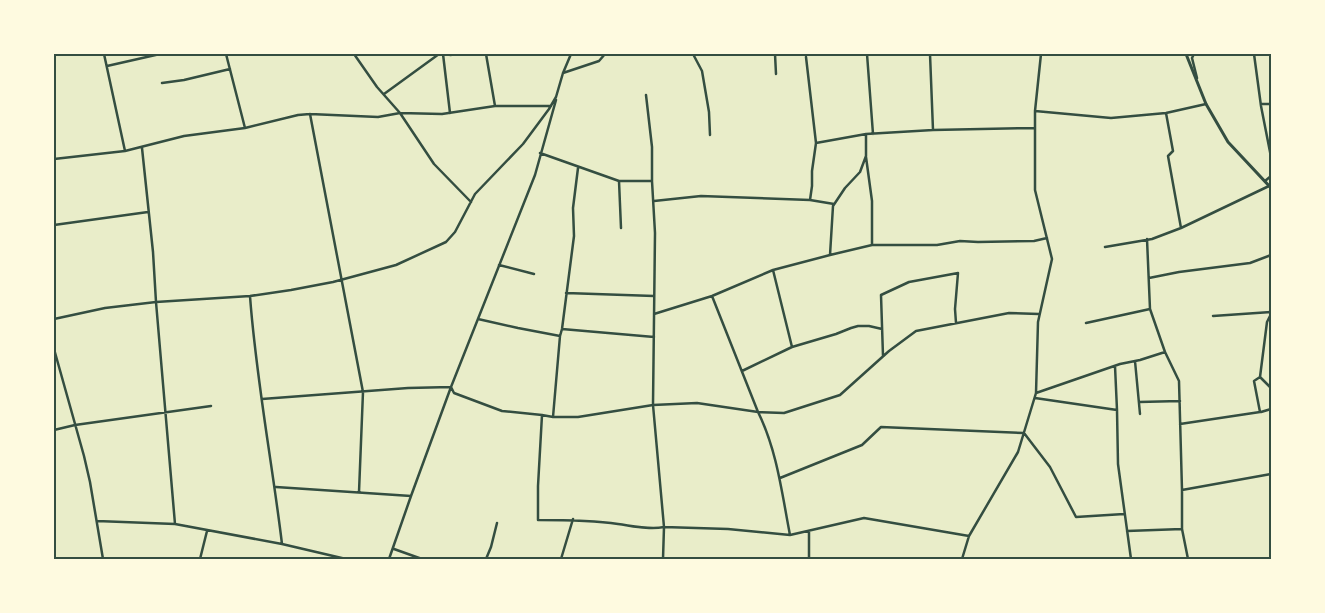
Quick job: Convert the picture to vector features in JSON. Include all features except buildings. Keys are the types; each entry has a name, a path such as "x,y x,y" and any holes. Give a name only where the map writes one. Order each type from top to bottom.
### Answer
{"street":[{"path":"104,54 125,152"},
{"path":"107,66 160,54"},
{"path":"226,54 245,128"},
{"path":"354,54 377,87 400,113 434,164 471,202"},
{"path":"383,94 439,54"},
{"path":"443,54 450,113"},
{"path":"448,54 460,54"},
{"path":"486,54 495,106"},
{"path":"389,559 451,387 535,175 563,73 571,54"},
{"path":"563,73 599,61 606,54"},
{"path":"693,54 702,71 709,112 710,135"},
{"path":"774,54 776,74"},
{"path":"867,54 873,134"},
{"path":"930,54 933,130"},
{"path":"962,559 969,536 1018,452 1036,393 1038,322 1052,259 1035,190 1034,111 1041,54 1036,54"},
{"path":"1105,247 1152,239 1181,228 1270,187 1228,142 1206,104 1186,54"},
{"path":"1194,54 1192,58 1198,84"},
{"path":"1254,54 1271,157"},
{"path":"806,57 816,143 810,200"},
{"path":"162,83 230,69"},
{"path":"646,95 652,147 654,201 653,405 664,527 663,559"},
{"path":"54,319 105,308 156,302 250,296 291,290 341,280 396,264 446,242 455,232 475,194 523,144 556,97"},
{"path":"1034,111 1111,118 1166,112 1206,104"},
{"path":"1261,104 1271,104"},
{"path":"54,159 125,152 184,136 245,128 298,115 378,117 400,113 450,113 495,106 551,106"},
{"path":"1166,112 1173,152 1168,156 1181,228"},
{"path":"310,114 363,392 359,492"},
{"path":"816,143 866,134 933,130 1034,128"},
{"path":"866,134 866,156 872,201 872,245"},
{"path":"142,148 176,524"},
{"path":"540,153 619,181 652,181"},
{"path":"830,254 833,206 845,188 860,172 866,156"},
{"path":"553,417 560,336 574,236 573,208 578,168"},
{"path":"1265,181 1271,176"},
{"path":"619,181 621,228"},
{"path":"654,201 700,196 810,200 835,204"},
{"path":"54,225 148,212"},
{"path":"654,314 712,296 774,270 830,254 872,245 937,245 960,241 1034,241 1047,238"},
{"path":"1147,239 1150,309 1165,352 1179,381 1182,529 1188,559"},
{"path":"1149,278 1178,272 1250,263 1271,255"},
{"path":"499,265 534,274"},
{"path":"774,270 792,347"},
{"path":"883,356 881,295 908,282 958,273 954,309 956,323"},
{"path":"566,293 654,296"},
{"path":"250,296 252,326 276,487 282,544"},
{"path":"712,296 764,425 780,478 790,535"},
{"path":"1086,323 1150,309"},
{"path":"451,387 454,393 502,412 553,417 578,417 653,405 696,403 758,412 784,413 840,394 883,356 916,331 1009,313 1039,314"},
{"path":"1213,316 1271,313 1267,322 1260,376 1254,381 1260,412"},
{"path":"478,318 560,336"},
{"path":"742,371 792,347 858,326 882,329"},
{"path":"562,329 654,336"},
{"path":"54,349 90,482 103,559"},
{"path":"1036,393 1115,366 1165,352"},
{"path":"1136,361 1140,414"},
{"path":"1115,366 1118,410 1118,464 1131,559"},
{"path":"1260,376 1271,388"},
{"path":"262,400 408,388 451,387"},
{"path":"1035,398 1118,410"},
{"path":"1139,402 1180,401"},
{"path":"54,430 75,425 211,406"},
{"path":"1180,424 1271,409"},
{"path":"542,415 538,520 573,520 655,529 664,527 728,529 790,535 864,518 969,536"},
{"path":"780,478 862,445 881,427 1024,433"},
{"path":"1024,433 1050,467 1076,517 1124,514"},
{"path":"1182,490 1271,474"},
{"path":"276,487 411,496"},
{"path":"561,559 573,520"},
{"path":"97,521 176,524 282,544 346,559"},
{"path":"486,559 497,523"},
{"path":"1127,531 1182,529"},
{"path":"200,559 207,531"},
{"path":"809,531 809,559"},
{"path":"394,548 422,559"}]}
